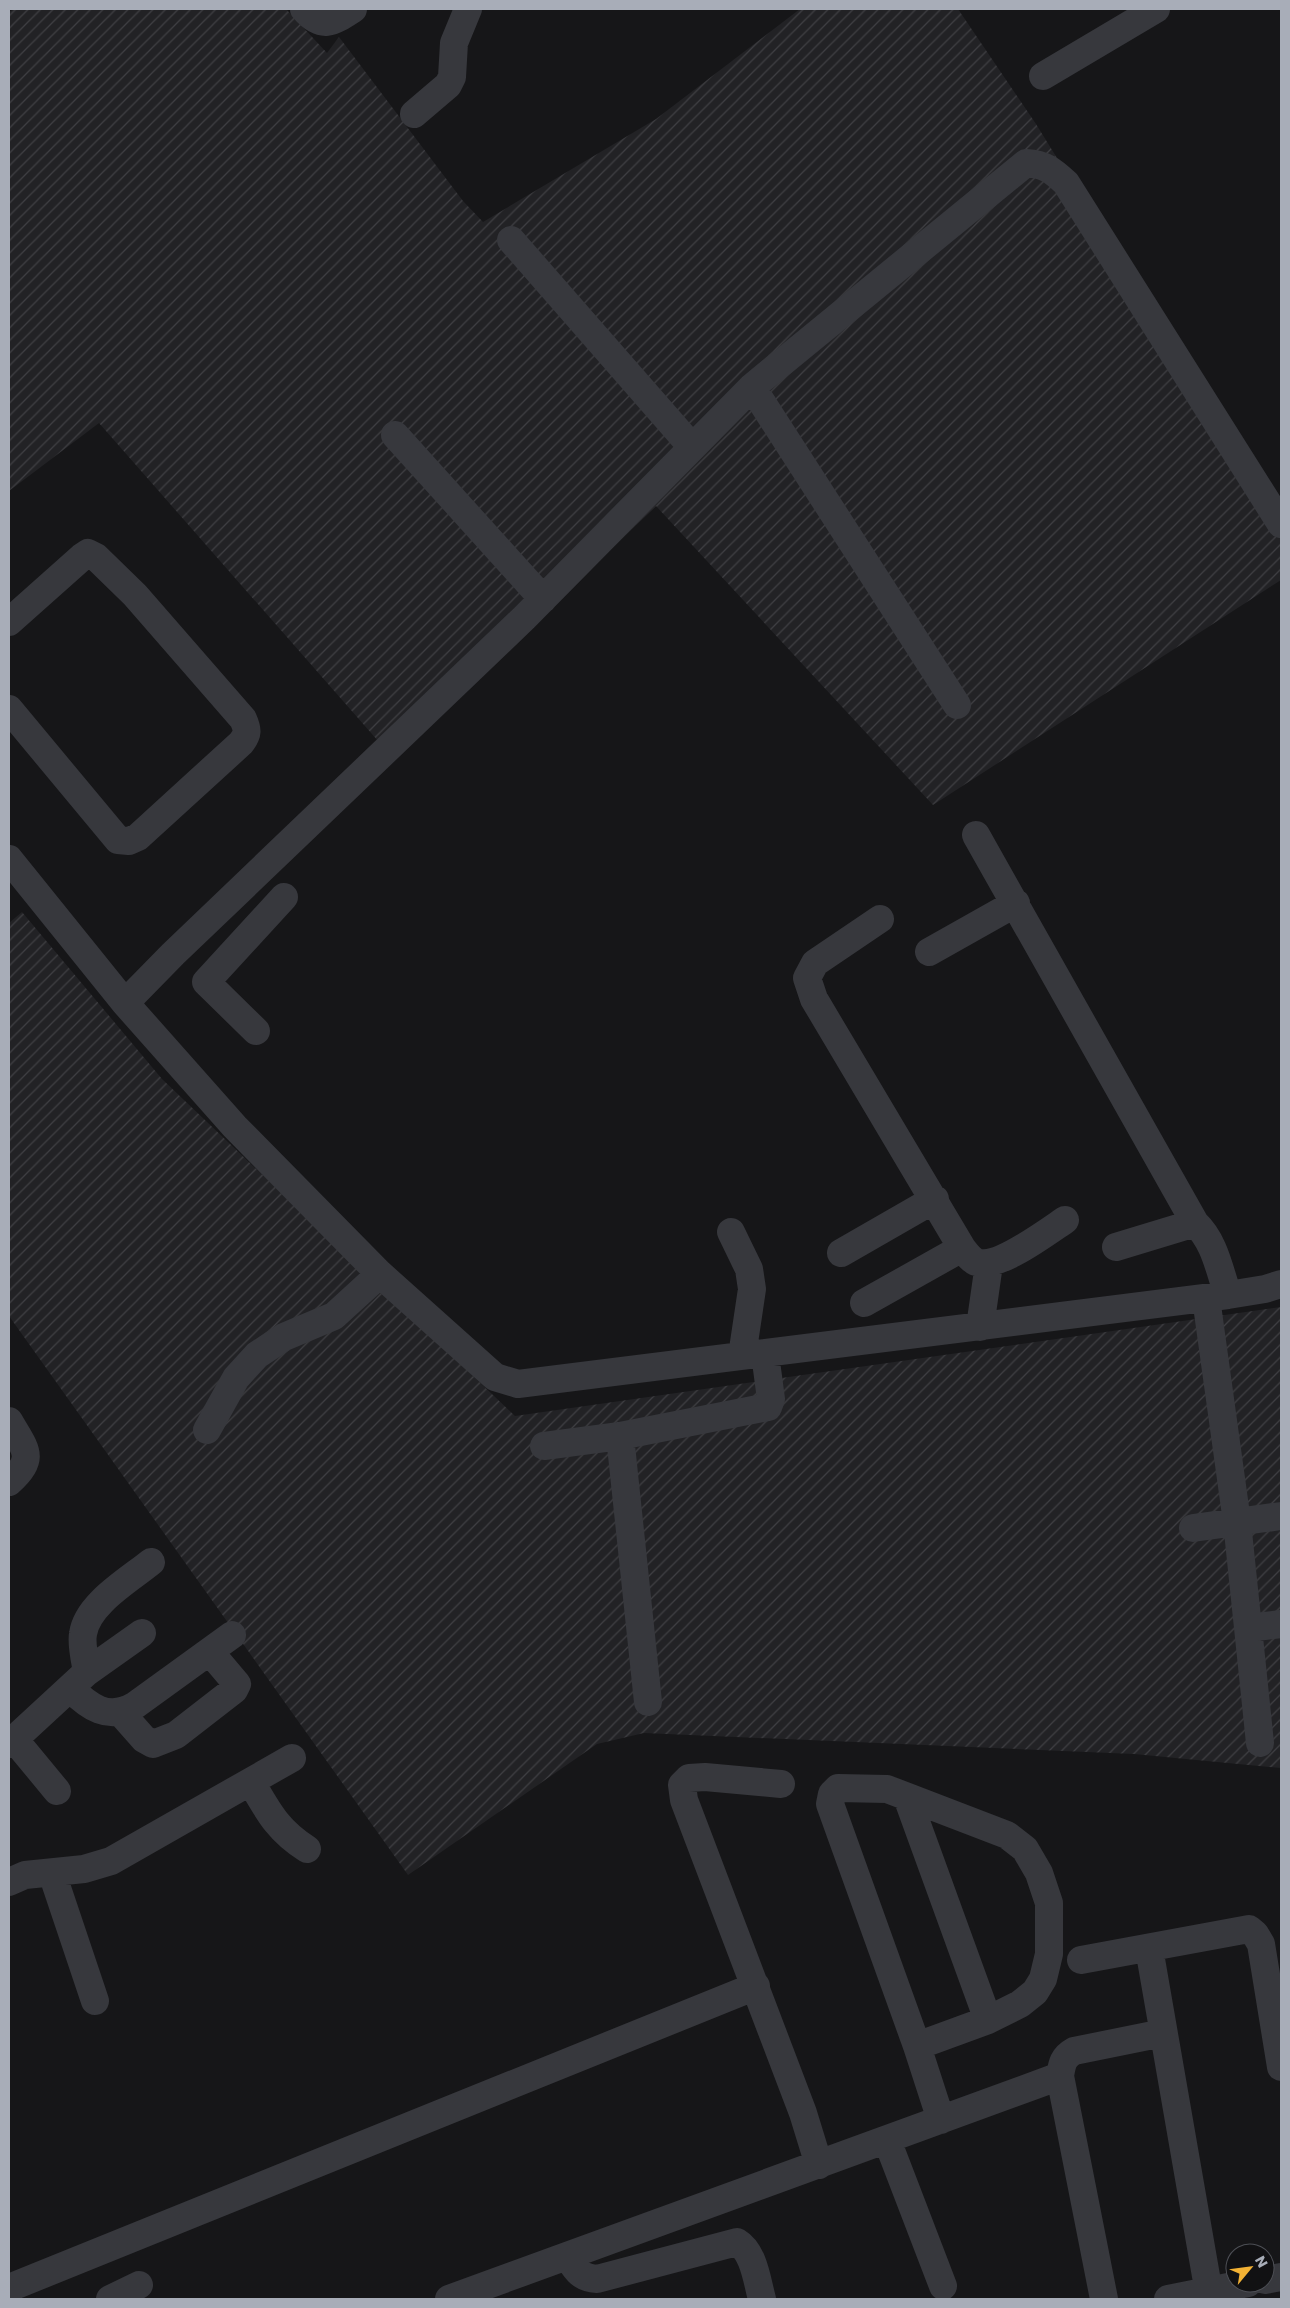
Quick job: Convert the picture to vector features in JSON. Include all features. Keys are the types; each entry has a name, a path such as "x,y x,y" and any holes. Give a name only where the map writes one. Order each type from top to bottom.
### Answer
{"street":[{"path":"304,9 310,16 322,23 336,21 354,9"},
{"path":"414,114 448,85 452,77 454,43 468,9"},
{"path":"1043,76 1138,13"},
{"path":"125,1003 173,954 543,599 752,387 1026,163 1041,164 1049,168 1066,184 1281,524"},
{"path":"511,240 692,447"},
{"path":"752,387 957,705"},
{"path":"395,435 543,599"},
{"path":"9,622 71,566 88,554 96,557 135,594 243,719 247,735 241,744 138,836 129,841 118,840 9,709"},
{"path":"976,834 1195,1223 1205,1232 1211,1243 1260,1743"},
{"path":"9,859 125,1003 235,1128 380,1274 495,1377 518,1384 1217,1296 1265,1289 1281,1284"},
{"path":"206,982 284,897"},
{"path":"929,952 1016,903"},
{"path":"880,919 815,963 807,978 814,999 935,1199 962,1248 975,1261 989,1264 1029,1244 1065,1220"},
{"path":"173,954 206,982 256,1031"},
{"path":"840,1253 935,1199"},
{"path":"1116,1247 1195,1223"},
{"path":"544,1446 620,1436 768,1406 771,1399 754,1355 752,1289 749,1269 731,1232"},
{"path":"864,1302 962,1248"},
{"path":"980,1327 989,1264"},
{"path":"207,1430 236,1378 257,1356 284,1337 334,1316 380,1274"},
{"path":"9,1421 24,1447 27,1459 23,1470 9,1482"},
{"path":"620,1436 648,1702"},
{"path":"1193,1528 1281,1516"},
{"path":"151,1562 99,1604 89,1619 83,1633 78,1680 86,1703 109,1713 121,1713 210,1652 232,1634"},
{"path":"1248,1628 1281,1624"},
{"path":"57,1791 11,1742 78,1680 142,1633"},
{"path":"121,1713 144,1739 153,1744 176,1735 234,1690 237,1684 210,1652"},
{"path":"9,1882 25,1875 84,1869 111,1861 292,1758"},
{"path":"781,1784 704,1777 689,1778 682,1785 684,1800 803,2113 819,2165"},
{"path":"251,1782 275,1822 290,1838 307,1849"},
{"path":"917,2046 988,2020 1020,2004 1035,1992 1043,1979 1050,1954 1048,1903 1039,1873 1025,1849 1007,1835 887,1789 838,1788 832,1794 830,1804 917,2046 941,2120"},
{"path":"907,1797 988,2020"},
{"path":"52,1873 95,2001"},
{"path":"1080,1960 1249,1930 1255,1934 1261,1944 1281,2067"},
{"path":"1149,1948 1210,2295"},
{"path":"9,2288 756,1986"},
{"path":"1104,2299 1060,2076 1062,2061 1074,2051 1164,2033"},
{"path":"449,2299 1060,2076"},
{"path":"887,2140 943,2286"},
{"path":"568,2256 578,2273 585,2278 597,2279 737,2242 745,2247 749,2255 762,2299"},
{"path":"110,2299 139,2285"},
{"path":"1168,2299 1210,2295 1225,2290"}],"shaded area":[{"path":"14,9 286,9 327,53 339,37 463,201 483,222 656,119 800,9 958,9 1036,124 1281,521 1281,580 933,805 656,506 393,758 99,423 9,491 9,12"},
{"path":"22,912 162,1079 515,1416 1281,1307 1281,1768 1134,1754 644,1733 597,1744 408,1875 9,1316 9,923"}]}
